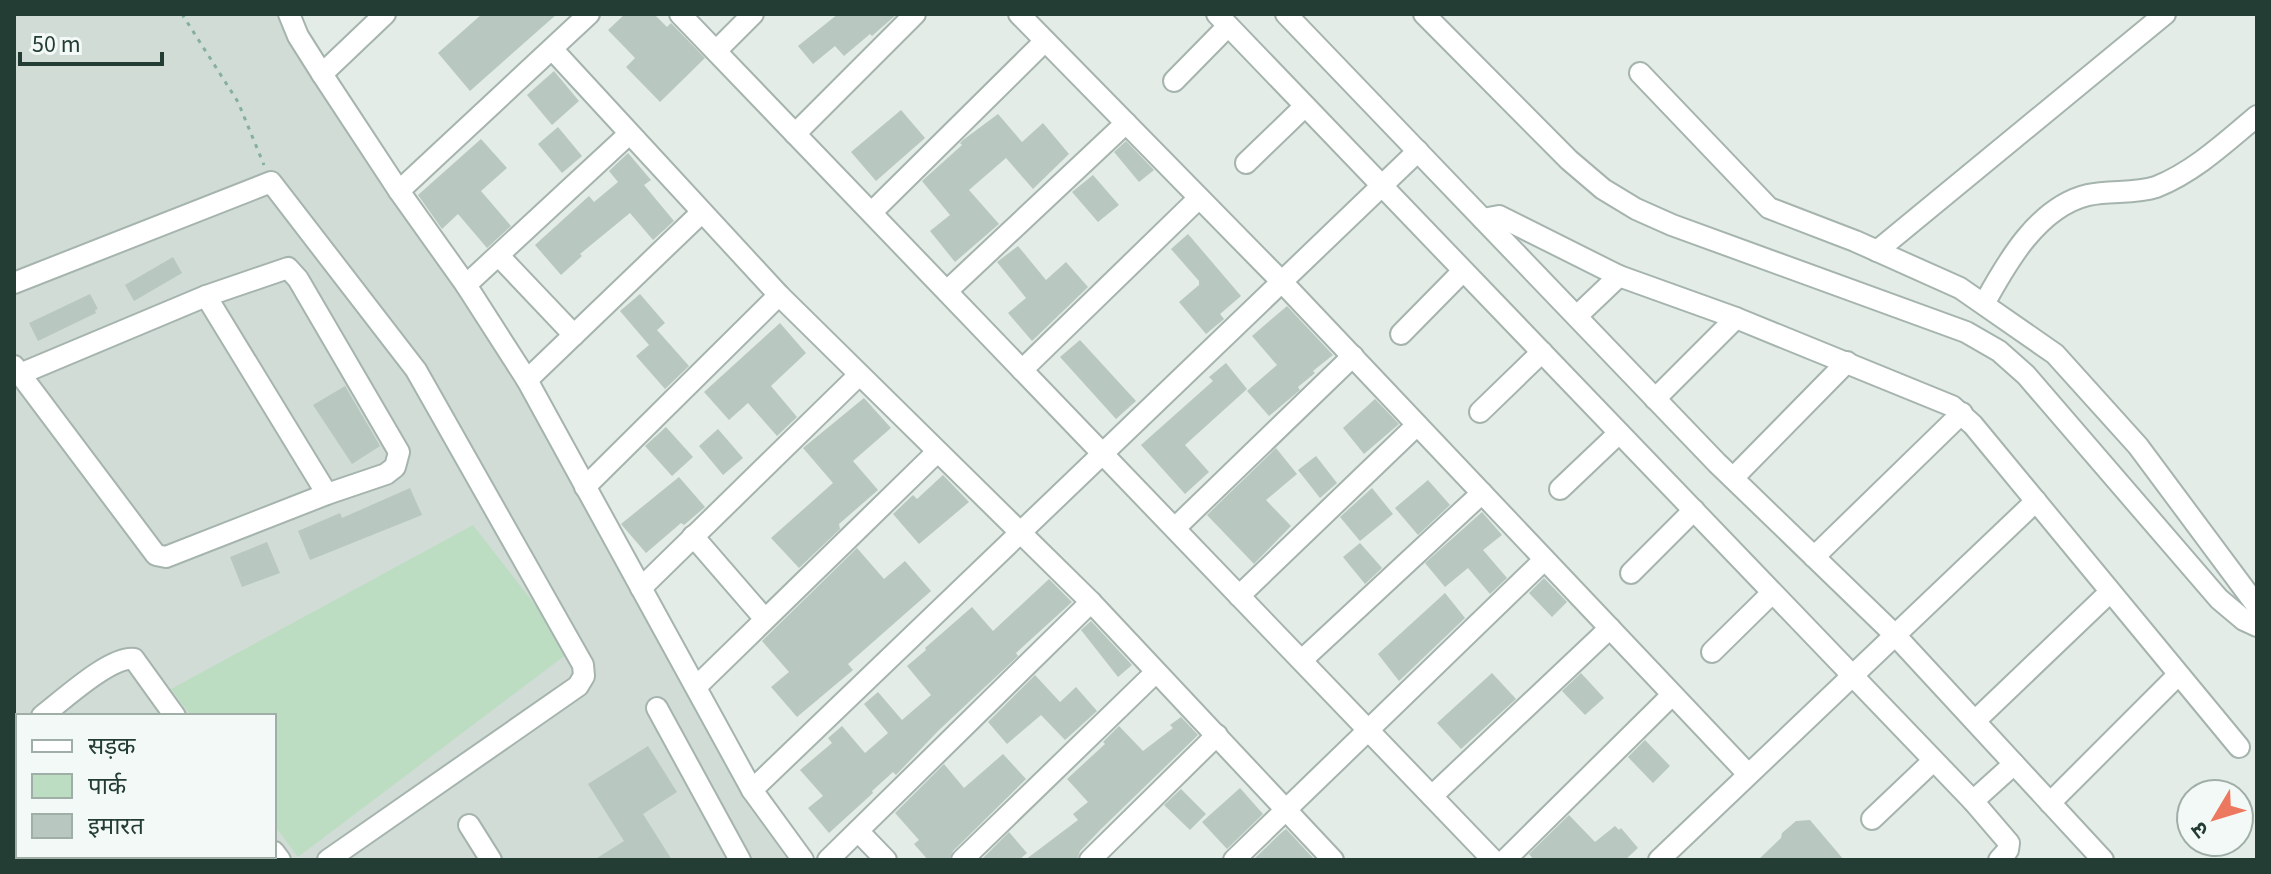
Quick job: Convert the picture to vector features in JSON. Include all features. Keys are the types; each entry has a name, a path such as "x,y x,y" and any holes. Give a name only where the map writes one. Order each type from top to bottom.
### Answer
{"street":[{"path":"289,14 298,36 322,74 527,380 752,790 803,860"},
{"path":"322,74 385,14"},
{"path":"399,191 589,14"},
{"path":"680,14 1493,860"},
{"path":"716,51 753,14"},
{"path":"795,134 915,14"},
{"path":"1019,14 1283,283 1748,774"},
{"path":"1286,14 1655,399 1895,635 2099,857"},
{"path":"1424,14 1569,160 1603,189 1636,209 1672,225 1966,332 1999,351 2026,375 2219,599 2244,620 2257,626"},
{"path":"1877,251 2165,14"},
{"path":"1174,81 1222,20 1973,801 2009,843 2008,850 1999,860"},
{"path":"872,212 1045,41"},
{"path":"553,50 779,295 1091,602 1333,860"},
{"path":"1640,73 1769,208 1960,288 2055,354 2138,446 2257,606"},
{"path":"1246,163 1305,106"},
{"path":"1984,304 2006,264 2063,204 2089,195 2153,188 2183,174 2257,116"},
{"path":"947,291 1126,123"},
{"path":"466,285 629,134"},
{"path":"752,790 1418,151"},
{"path":"14,283 271,182 416,370 583,665 584,676 578,686 328,860"},
{"path":"1022,370 1199,198"},
{"path":"527,380 701,213"},
{"path":"1483,219 1499,216 1619,276 1847,362 1962,413 2239,747"},
{"path":"499,256 574,335"},
{"path":"288,268 298,279 399,452 395,467 386,474 166,557 156,555 17,370 206,296 288,268"},
{"path":"1401,334 1462,272"},
{"path":"1577,316 1619,276"},
{"path":"585,487 779,295"},
{"path":"206,296 327,494"},
{"path":"1655,399 1736,318"},
{"path":"1480,412 1542,352"},
{"path":"1175,528 1353,356"},
{"path":"1733,478 1847,362"},
{"path":"641,588 859,375"},
{"path":"1814,557 1962,413"},
{"path":"1239,596 1417,425"},
{"path":"1560,489 1619,433"},
{"path":"697,686 937,452"},
{"path":"1302,660 1482,493"},
{"path":"1659,860 2036,501"},
{"path":"1631,573 1694,510"},
{"path":"693,536 764,618"},
{"path":"1234,860 1544,560"},
{"path":"1975,721 2110,592"},
{"path":"1712,652 1771,594"},
{"path":"828,860 1091,602"},
{"path":"1432,796 1610,628"},
{"path":"45,714 111,664 126,658 134,659 174,714"},
{"path":"962,860 1156,672"},
{"path":"2050,803 2178,675"},
{"path":"1505,860 1672,695"},
{"path":"657,708 740,860"},
{"path":"1090,860 1217,735"},
{"path":"1872,819 1933,761"},
{"path":"1973,801 2014,764"},
{"path":"469,825 491,860"},
{"path":"858,831 886,860"}],"path":[{"path":"182,14 238,102 271,182"}],"shaded area":[{"path":"14,14 281,14 503,334 798,860 14,860"}],"green space":[{"path":"473,525 571,651 298,857 276,828 276,714 190,714 171,689"}],"building":[{"path":"482,14 557,14 470,91 438,53"},
{"path":"625,14 654,14 667,27 671,23 705,58 660,102 626,67 635,58 608,30"},
{"path":"838,14 897,14 844,56 835,46 813,64 798,46"},
{"path":"554,71 579,101 552,125 527,95"},
{"path":"901,110 925,138 876,181 851,152"},
{"path":"998,114 1022,142 1043,123 1069,154 1033,189 1006,158 969,190 999,224 955,262 930,231 950,215 922,181 962,145 963,140"},
{"path":"558,127 582,156 562,173 538,144"},
{"path":"481,139 507,168 481,191 511,226 487,248 458,214 442,229 418,195"},
{"path":"1126,141 1154,170 1139,182 1114,152"},
{"path":"628,153 651,180 644,185 674,221 653,240 630,213 580,254 582,256 561,275 535,245 589,196 594,202 618,182 609,171"},
{"path":"1093,175 1119,205 1098,222 1072,192"},
{"path":"1188,234 1241,296 1220,314 1224,319 1206,334 1179,302 1199,285 1199,281 1171,249"},
{"path":"1018,246 1046,280 1066,262 1088,287 1032,341 1008,313 1026,298 997,262"},
{"path":"173,257 182,273 134,301 125,285"},
{"path":"90,294 98,309 96,313 38,341 29,323"},
{"path":"640,294 665,323 657,330 689,366 665,389 636,356 649,345 620,311"},
{"path":"1287,306 1333,355 1313,371 1315,373 1298,387 1300,390 1269,416 1247,391 1277,365 1252,336"},
{"path":"780,323 806,353 771,386 797,417 777,436 748,403 729,420 704,392"},
{"path":"1080,340 1136,401 1116,419 1060,357"},
{"path":"1226,363 1247,389 1185,445 1209,472 1185,494 1141,445 1213,381 1209,377"},
{"path":"345,386 380,446 352,464 313,405"},
{"path":"864,398 891,428 853,461 878,490 839,524 840,529 799,568 771,538 833,483 803,448"},
{"path":"1375,399 1399,424 1364,454 1343,428"},
{"path":"666,427 693,457 672,476 645,446"},
{"path":"718,429 743,458 723,475 699,446"},
{"path":"1276,448 1297,474 1266,500 1291,526 1254,564 1207,515"},
{"path":"1316,456 1337,483 1320,498 1298,470"},
{"path":"943,475 969,502 919,544 893,514 913,495 917,499"},
{"path":"679,477 705,507 646,553 621,524"},
{"path":"1428,480 1450,505 1418,535 1395,508"},
{"path":"410,488 422,515 310,560 298,531 340,513 342,518"},
{"path":"1372,488 1393,514 1360,541 1340,517"},
{"path":"1482,512 1502,535 1483,550 1507,578 1490,594 1468,568 1445,587 1425,563"},
{"path":"267,542 280,573 242,587 230,557"},
{"path":"1360,543 1382,568 1365,584 1343,557"},
{"path":"857,548 884,579 905,561 931,591 848,664 853,670 797,717 771,687 789,672 762,641"},
{"path":"1544,578 1567,602 1552,617 1529,593"},
{"path":"1049,579 1072,602 1016,653 1018,656 896,775 893,772 829,833 808,808 823,796 800,770 832,743 828,738 842,726 865,753 888,733 864,704 878,692 902,720 931,695 907,666 925,648 972,607 993,631"},
{"path":"1445,593 1465,618 1399,681 1378,654"},
{"path":"1091,621 1132,665 1118,677 1081,630"},
{"path":"1492,673 1516,699 1461,749 1437,723"},
{"path":"1581,673 1604,698 1585,715 1562,691"},
{"path":"1035,675 1060,702 1076,687 1097,711 1065,740 1041,715 1007,744 988,722"},
{"path":"1181,717 1198,735 1100,830 1080,851 1077,860 1025,860 1078,820 1073,814 1088,802 1067,779 1105,744 1103,742 1119,726 1143,751 1173,728 1170,725"},
{"path":"1645,740 1670,766 1653,783 1628,757"},
{"path":"648,746 677,792 643,814 672,860 594,860 624,841 588,784"},
{"path":"1003,754 1026,779 953,851 949,860 928,860 914,844 919,840 895,813 944,764 964,788"},
{"path":"1240,788 1263,814 1227,849 1202,822"},
{"path":"1181,789 1206,814 1190,830 1164,805"},
{"path":"1569,815 1595,842 1615,826 1619,830 1621,828 1638,848 1625,860 1534,860 1529,854"},
{"path":"1810,820 1844,860 1758,860 1796,821"},
{"path":"1286,829 1315,860 1253,860 1281,833"},
{"path":"1009,832 1027,853 1019,860 981,860"}]}
